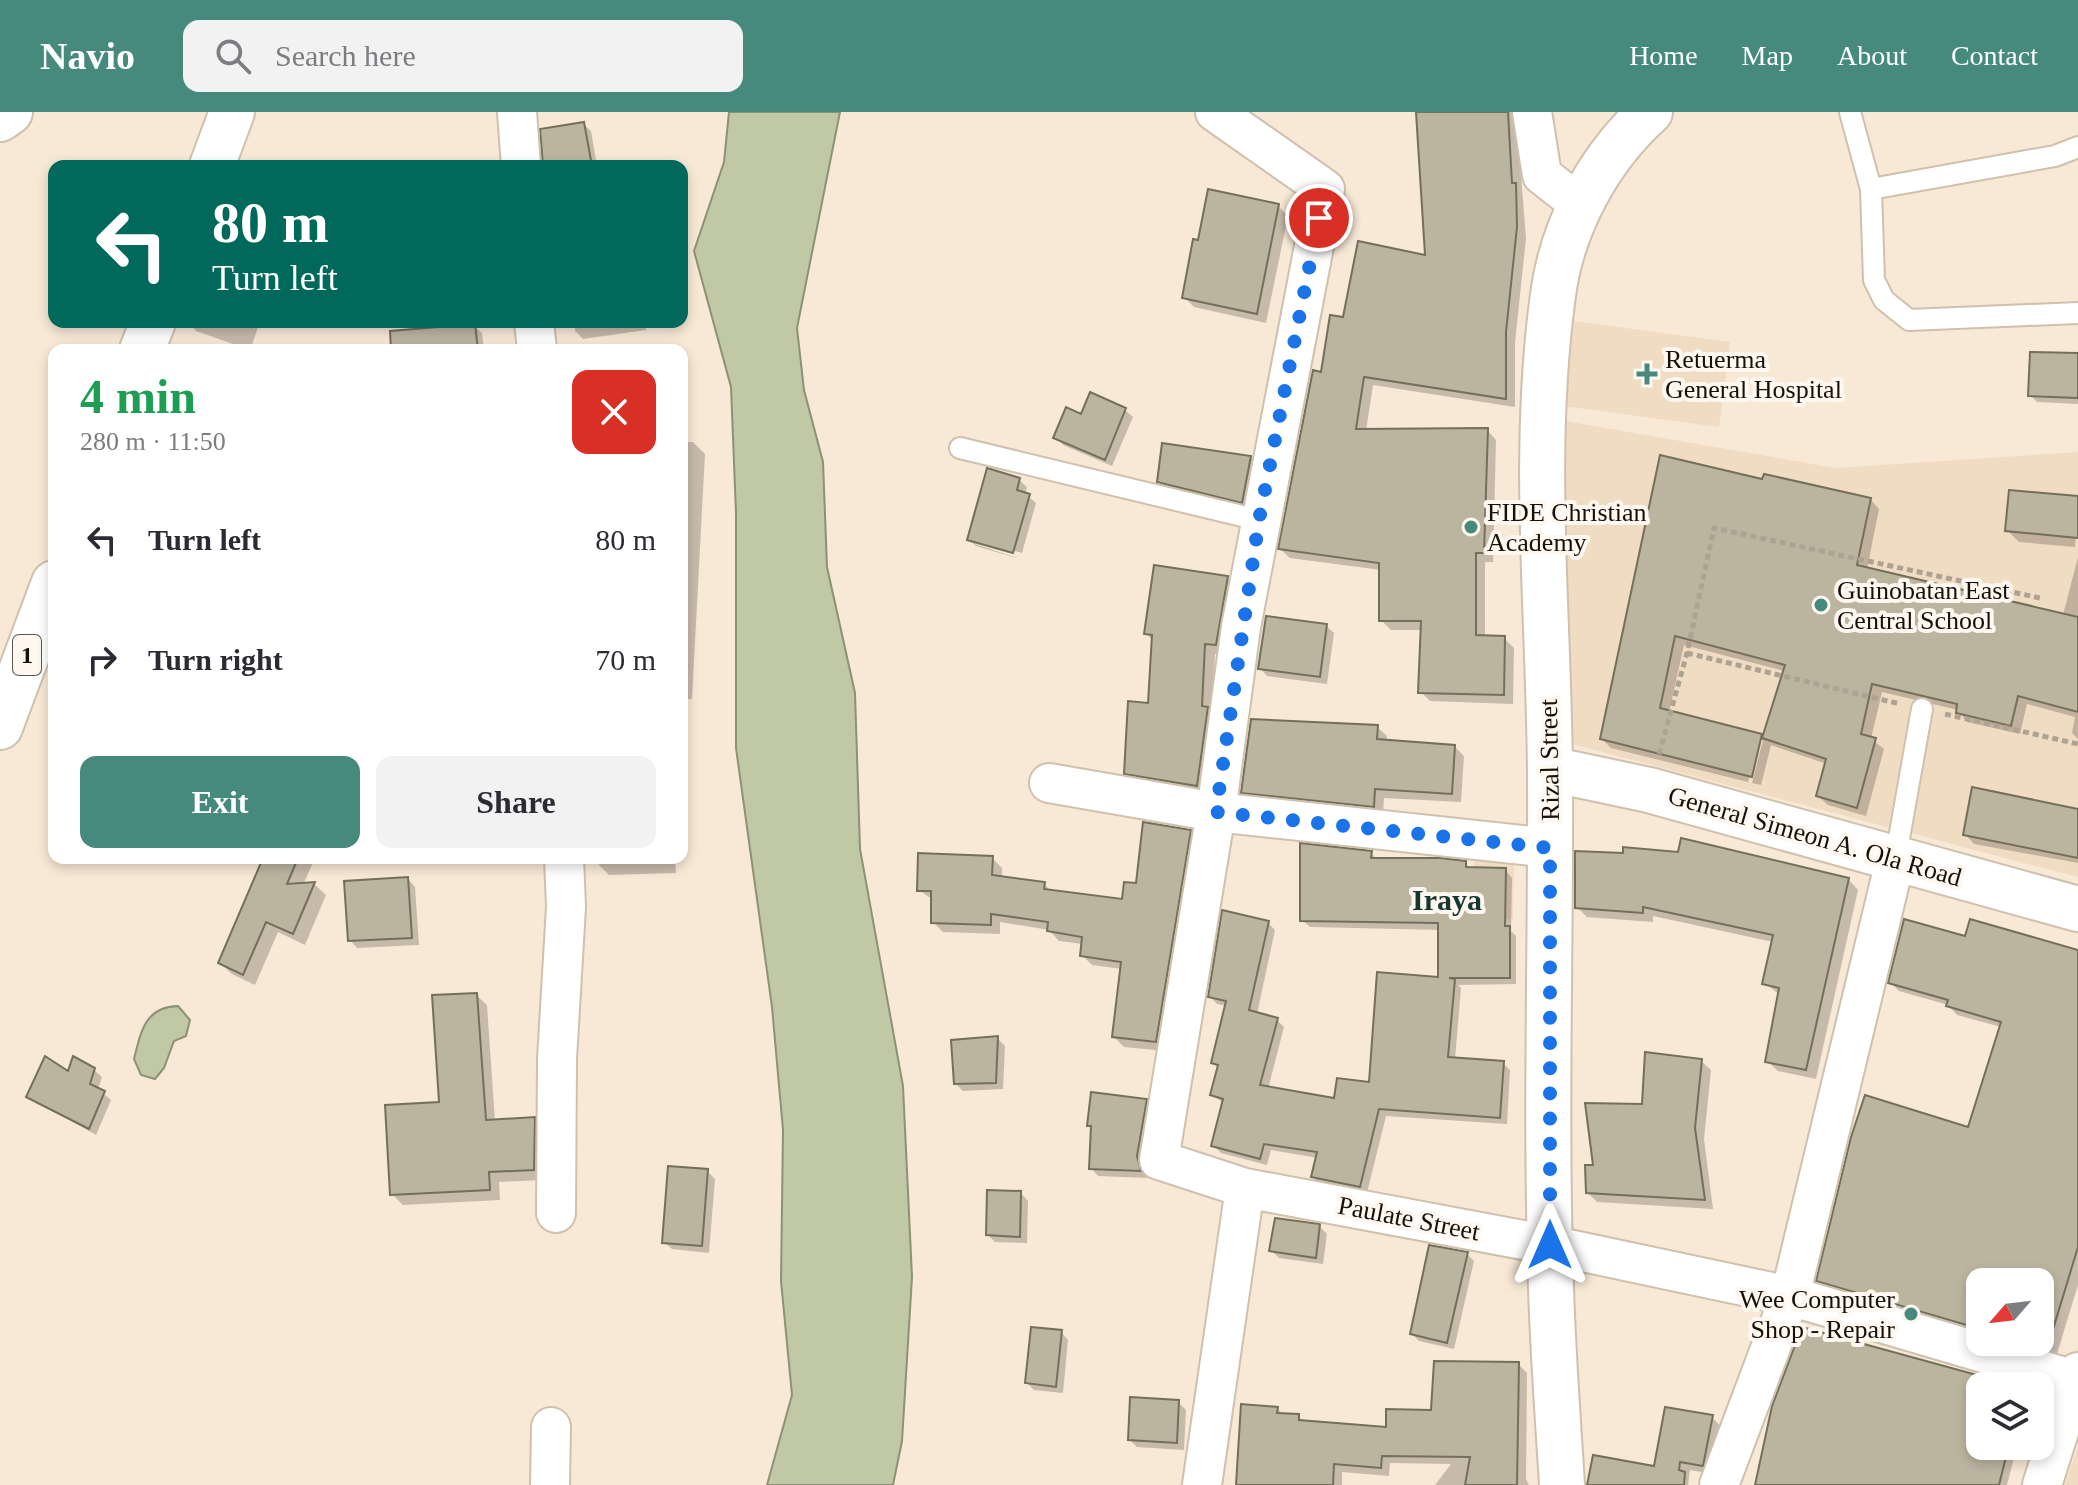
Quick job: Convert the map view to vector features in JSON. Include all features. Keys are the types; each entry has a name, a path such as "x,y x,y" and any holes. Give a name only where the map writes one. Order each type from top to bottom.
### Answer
{"main road":[{"path":"0,119 10,112"},
{"path":"214,160 232,112"},
{"name":"Rizal Street","path":"1562,1485 1550,1245 1550,769 1543,565 1543,435 1553,292 1579,204 1629,131 1650,112"},
{"name":"1","path":"0,727 48,599"},
{"name":"General Simeon A. Ola Road","path":"1550,769 1649,790 1895,861 2078,909"}],"street":[{"path":"517,112 521,160"},
{"path":"1215,112 1325,189 1259,520 1216,812"},
{"path":"1532,112 1542,175 1579,204"},
{"path":"1049,783 1216,812 1550,848"},
{"name":"Paulate Street","path":"1216,812 1159,1160 1245,1188 1550,1245 1790,1296 2077,1377"},
{"path":"1719,1485 1790,1296 1895,861"},
{"path":"556,1213 557,1059 566,907 564,864"},
{"path":"1202,1485 1245,1188"},
{"path":"2042,1485 2077,1377"},
{"path":"550,1485 551,1427"}],"lane":[{"path":"1850,112 1871,189 1874,280 1884,300 1909,320 2078,313"},
{"path":"1871,189 2055,156 2078,147"},
{"path":"960,448 1259,520"},
{"path":"1895,861 1922,709"}],"path":[{"path":"1649,790 1687,653 1714,528 2040,598"},
{"path":"1687,653 2078,744"}],"shaded area":[{"path":"729,112 840,112 797,328 804,390 823,462 827,567 855,693 860,849 903,1086 912,1277 902,1441 893,1485 767,1485 792,1395 781,1281 783,1130 772,1007 736,748 736,513 731,387 694,251 724,162"},
{"name":"Retuerma General Hospital","path":"1574,321 1730,342 1719,427 1563,406"},
{"name":"Guinobatan East Central School","path":"1565,421 1836,468 2078,452 2078,877 1564,742"},
{"path":"1474,855 1514,856 1513,919 1473,918"},
{"path":"178,1006 190,1020 186,1036 174,1041 164,1068 155,1079 141,1075 134,1059 146,1022 158,1011"},
{"path":"2078,1446 2078,1485 2065,1485"}],"building":[{"path":"1416,112 1508,112 1512,183 1516,183 1517,227 1506,332 1506,399 1364,377 1356,429 1488,428 1484,553 1476,553 1476,635 1505,636 1504,695 1418,693 1421,621 1379,621 1379,563 1278,549 1313,370 1321,372 1330,315 1343,317 1358,241 1425,255"},
{"path":"584,122 591,160 543,160 540,129"},
{"path":"1208,189 1279,204 1257,314 1182,298 1193,239 1198,240"},
{"path":"475,328 477,344 391,344 390,331"},
{"path":"2030,352 2078,353 2078,398 2028,396"},
{"path":"1090,392 1126,408 1105,460 1053,438 1066,407 1081,414"},
{"path":"1162,443 1251,456 1242,503 1157,482"},
{"path":"1660,455 1762,479 1764,474 1871,498 1857,565 2078,617 2078,712 2018,696 2011,726 1956,713 1957,704 1872,684 1861,734 1876,738 1857,808 1816,796 1826,759 1762,738 1785,665 1675,636 1660,708 1762,734 1752,777 1600,739"},
{"path":"987,468 1020,478 1017,490 1030,494 1013,553 967,540"},
{"path":"2009,490 2078,496 2078,538 2005,531"},
{"path":"1154,565 1228,576 1216,645 1205,644 1202,706 1208,707 1197,786 1124,774 1128,701 1148,703 1152,635 1144,634"},
{"path":"1266,616 1327,624 1320,677 1258,669"},
{"path":"1251,719 1378,725 1377,739 1455,745 1452,794 1375,789 1374,807 1241,793"},
{"path":"1972,787 2078,809 2078,858 1963,835"},
{"path":"1143,822 1191,830 1156,1042 1112,1037 1121,962 1080,956 1082,937 1047,931 1048,922 991,914 991,925 931,923 931,891 917,891 918,853 993,856 992,875 1045,882 1044,889 1122,899 1124,882 1136,883"},
{"path":"1681,838 1849,878 1806,1070 1765,1062 1779,988 1762,984 1773,935 1643,907 1643,913 1575,908 1575,851 1623,853 1623,847 1678,852"},
{"path":"1300,843 1372,851 1371,858 1440,858 1466,861 1466,867 1506,868 1505,926 1510,926 1510,978 1449,978 1455,979 1448,1057 1504,1061 1500,1118 1379,1109 1360,1187 1311,1177 1317,1152 1264,1144 1260,1159 1211,1146 1223,1099 1210,1095 1218,1065 1211,1063 1226,1001 1208,997 1222,910 1269,921 1249,1010 1278,1018 1260,1085 1334,1098 1337,1078 1369,1082 1377,972 1438,977 1438,923 1300,921"},
{"path":"260,864 295,864 287,884 315,882 293,934 266,922 243,975 218,963"},
{"path":"408,877 412,938 348,941 344,881"},
{"path":"1904,919 1965,936 1970,919 2078,950 2078,1247 2054,1326 2054,1268 1966,1268 1966,1325 1816,1281 1851,1137 1865,1095 1968,1127 2001,1022 1946,1006 1948,1000 1888,983"},
{"path":"477,993 486,1120 535,1117 534,1170 489,1172 490,1190 390,1195 385,1105 439,1102 432,995"},
{"path":"998,1036 996,1083 954,1084 951,1040"},
{"path":"1645,1052 1702,1059 1695,1128 1705,1200 1586,1193 1585,1165 1593,1165 1585,1103 1642,1104"},
{"path":"45,1056 68,1071 73,1056 95,1068 90,1084 105,1091 89,1129 26,1097"},
{"path":"1091,1092 1147,1099 1137,1156 1141,1171 1089,1169 1091,1126 1087,1126"},
{"path":"668,1166 708,1169 702,1246 662,1243"},
{"path":"987,1190 1021,1191 1020,1237 986,1235"},
{"path":"1275,1218 1320,1224 1316,1258 1269,1251"},
{"path":"1429,1245 1468,1252 1447,1343 1410,1334"},
{"path":"1031,1327 1062,1330 1056,1387 1025,1383"},
{"path":"1802,1327 1966,1372 1966,1460 2005,1460 1999,1485 1755,1485 1772,1406"},
{"path":"1434,1361 1519,1362 1517,1485 1465,1485 1470,1457 1382,1456 1381,1468 1334,1464 1333,1485 1236,1485 1241,1404 1278,1407 1277,1413 1299,1414 1299,1420 1386,1427 1386,1409 1431,1410"},
{"path":"1130,1397 1179,1400 1177,1443 1128,1440"},
{"path":"1665,1407 1713,1415 1703,1466 1680,1462 1679,1470 1685,1472 1684,1485 1587,1485 1593,1455 1654,1466"}],"place":[{"name":"Retuerma General Hospital","path":"1647,374"},
{"name":"FIDE Christian Academy","path":"1471,527"},
{"name":"Guinobatan East Central School","path":"1821,605"},
{"name":"Wee Computer Shop - Repair","path":"1911,1314"}],"district":[{"name":"Iraya","path":"1447,900"}],"route":[{"path":"1319,218 1259,520 1216,812 1550,848 1550,1245"}]}
